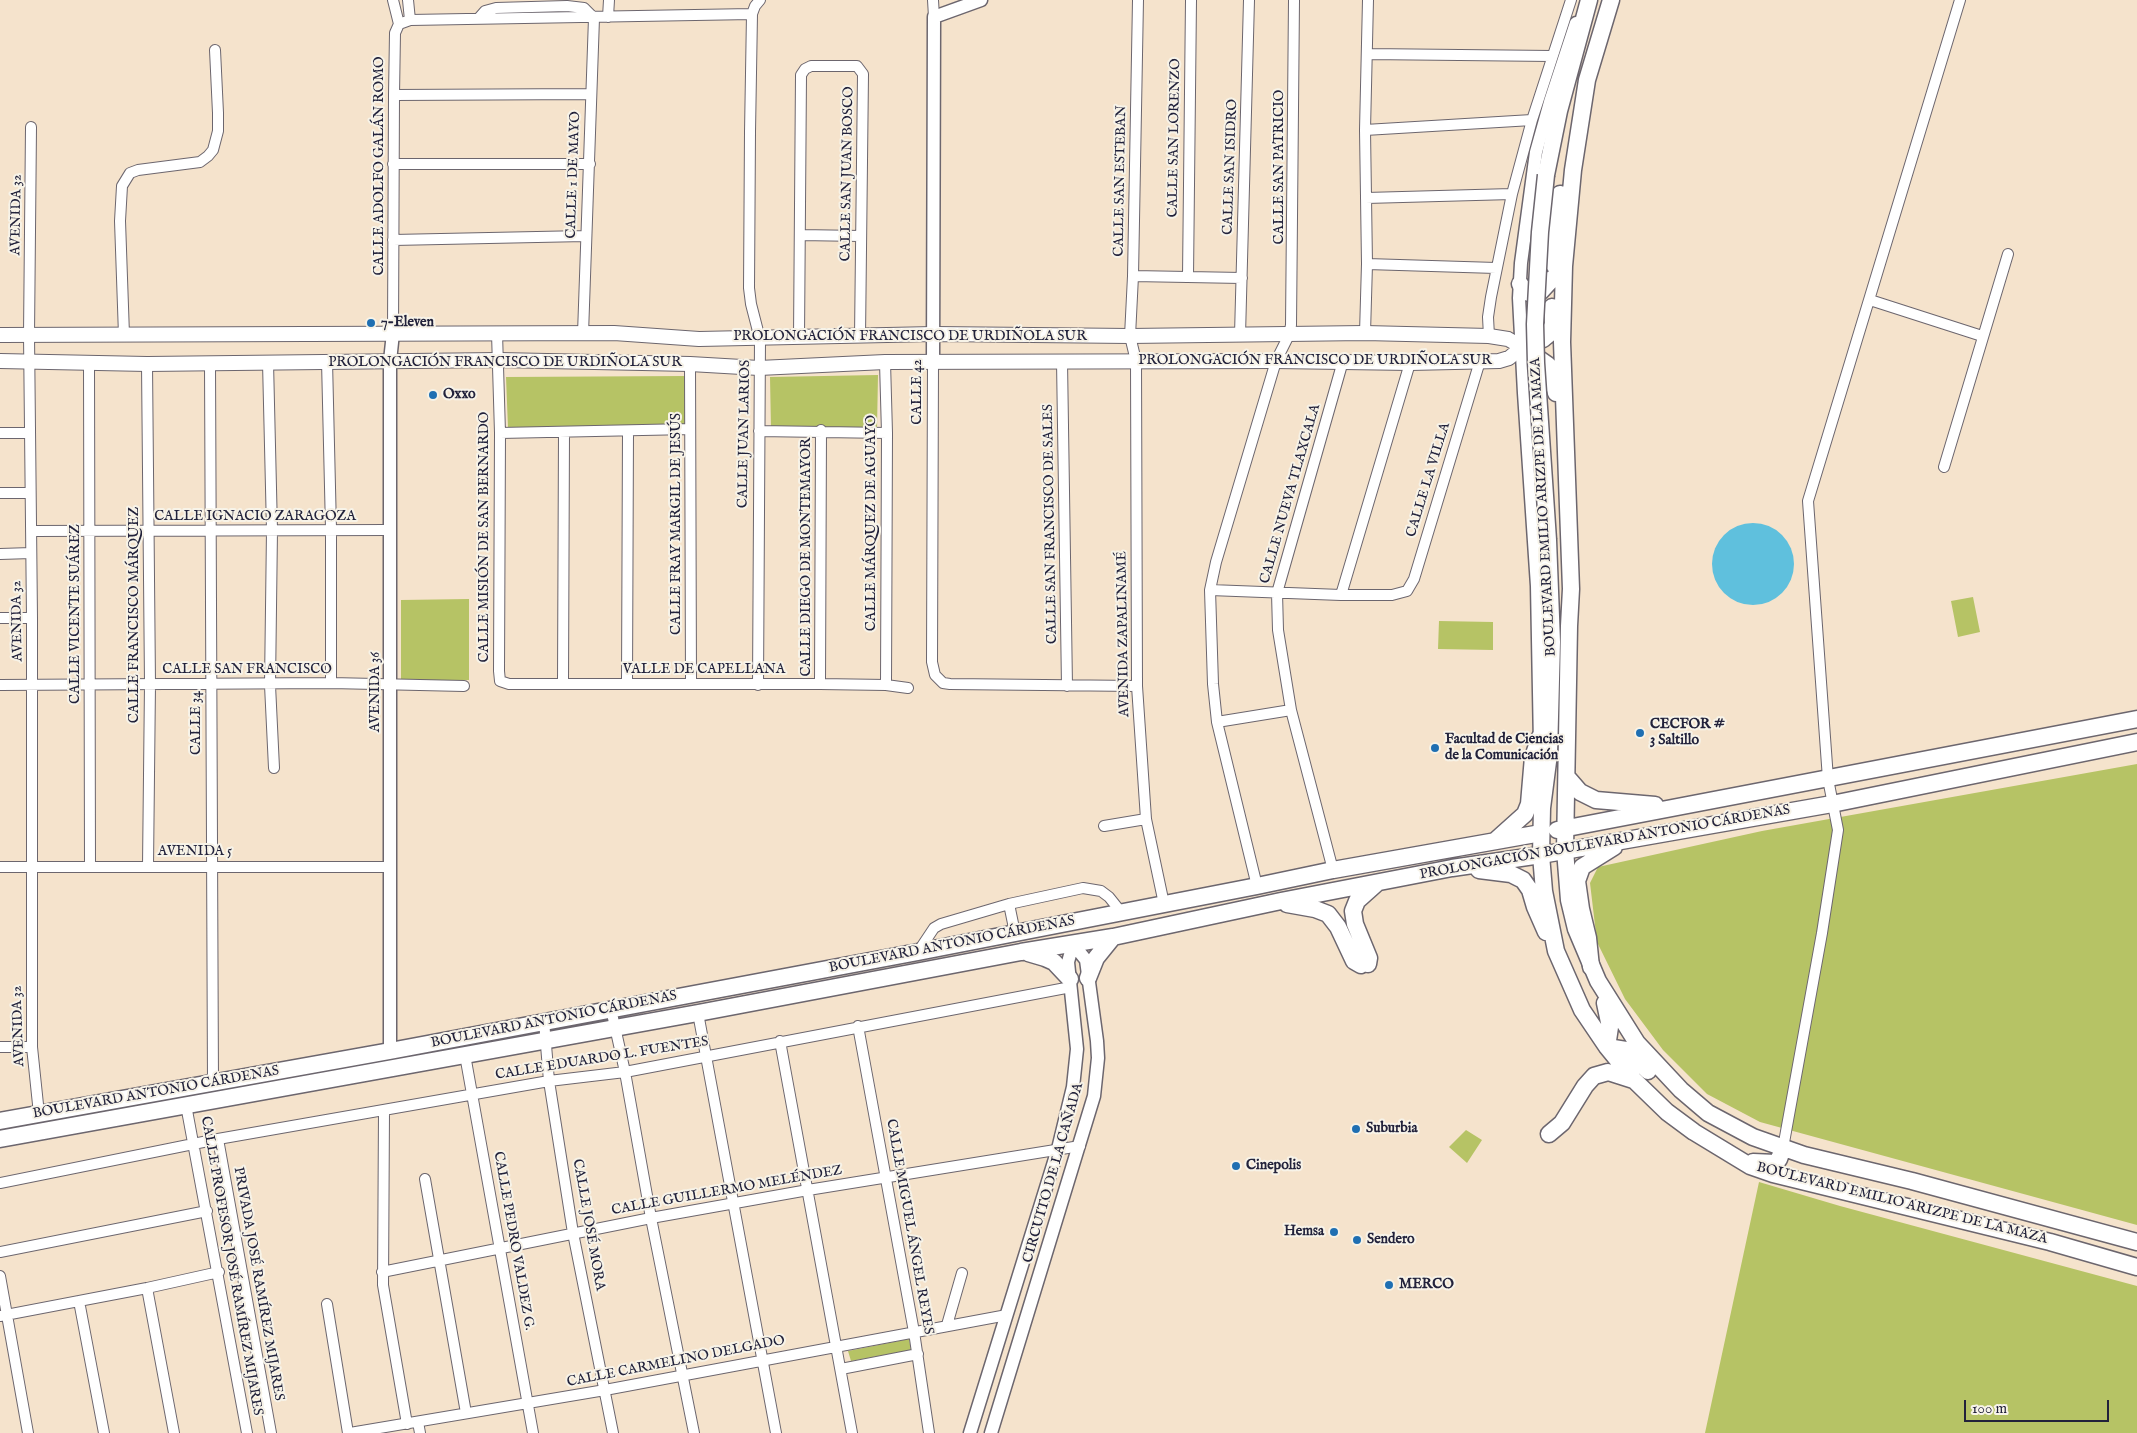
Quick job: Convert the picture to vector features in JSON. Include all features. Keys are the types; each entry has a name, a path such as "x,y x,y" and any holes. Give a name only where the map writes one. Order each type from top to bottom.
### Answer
{"main road":[{"name":"BOULEVARD EMILIO ARIZPE DE LA MAZA","path":"1590,0 1559,111 1546,175 1539,241 1536,324 1536,363 1548,540 1552,642 1549,754 1542,808 1541,855 1544,891 1556,951 1582,1010 1607,1048 1634,1080 1667,1112 1694,1132 1750,1166 1773,1174 2050,1242 2137,1267"},
{"name":"BOULEVARD EMILIO ARIZPE DE LA MAZA","path":"1611,0 1587,80 1573,170 1562,342 1571,589 1565,850 1569,900 1576,929 1594,974 1637,1043 1656,1064 1695,1103 1753,1137 1804,1155 1921,1184 2137,1242"},
{"path":"1522,347 1543,339 1549,334 1553,324 1556,229 1562,185 1570,143 1583,105"},
{"path":"1520,284 1526,292 1533,294 1541,290 1553,278"},
{"name":"PROLONGACIÓN FRANCISCO DE URDIÑOLA SUR","path":"0,335 497,333 614,334 700,339 760,339 934,334 1130,336 1364,334 1489,336 1508,339 1522,347 1504,360 1410,363 1343,361 885,362 759,368 690,364 499,360 210,364 0,361"},
{"path":"1522,347 1548,365 1555,387 1562,606 1563,616 1569,626"},
{"name":"PROLONGACIÓN BOULEVARD ANTONIO CÁRDENAS","path":"1114,913 2137,719"},
{"path":"1494,841 1525,814 1529,804 1532,762 1540,737"},
{"name":"PROLONGACIÓN BOULEVARD ANTONIO CÁRDENAS","path":"1073,944 1452,868 1623,842 1832,804 2137,742"},
{"path":"1567,777 1580,792 1596,800 1672,808"},
{"path":"1623,842 1589,862 1579,873 1577,890 1594,974 1610,1019 1610,1035 1607,1048 1626,1050 1670,1092 1695,1103"},
{"path":"1298,877 1317,883 1334,892 1345,880 1366,864"},
{"path":"1452,868 1511,874 1523,880 1530,890 1539,917 1556,951"},
{"path":"1281,901 1328,914 1338,927 1354,961 1365,965 1369,958 1355,924 1353,911 1357,901 1377,884"},
{"path":"1010,934 1013,941 1056,935 1066,938 1073,944 1078,936 1084,932 1142,915 1159,905"},
{"name":"BOULEVARD ANTONIO CÁRDENAS","path":"0,1121 390,1051 918,952 1114,913"},
{"path":"1088,978 1096,958 1113,937"},
{"name":"BOULEVARD ANTONIO CÁRDENAS","path":"0,1140 1073,944"},
{"path":"1021,952 1050,960 1062,969 1071,983"},
{"path":"1549,1134 1562,1123 1585,1086 1594,1076 1608,1072 1634,1080"},
{"path":"1750,1166 1752,1162 1776,1163 1783,1148"}],"street":[{"name":"CALLE ADOLFO GALÁN ROMO","path":"393,0 399,24 395,33 393,333"},
{"path":"408,0 410,20"},
{"path":"608,17 609,0"},
{"name":"CALLE 42","path":"933,0 934,334 932,662 938,680 950,684 1068,686"},
{"path":"934,17 982,0"},
{"name":"CALLE SAN ESTEBAN","path":"1136,361 1130,336 1133,276 1138,0"},
{"name":"CALLE SAN LORENZO","path":"1188,277 1190,0"},
{"name":"CALLE SAN ISIDRO","path":"1240,335 1249,0"},
{"name":"CALLE SAN PATRICIO","path":"1257,886 1217,722 1213,684 1210,590 1216,562 1276,361 1289,334 1292,314 1294,0"},
{"path":"1364,334 1368,264 1365,130 1368,0"},
{"path":"1489,336 1488,316 1512,194 1532,120 1571,0"},
{"path":"1542,808 1540,794 1537,586 1522,347 1520,284 1524,229 1536,152 1569,42 1585,0"},
{"path":"1783,1148 1822,933 1838,830 1828,779 1808,501 1960,0"},
{"path":"399,24 410,20 594,18 756,7"},
{"name":"CALLE JUAN LARIOS","path":"756,7 749,288 760,339 758,685"},
{"name":"CALLE 1 DE MAYO","path":"582,334 585,236 590,164 594,18"},
{"path":"124,335 120,221 122,186 130,174 138,170 200,162 208,156 218,131 215,50"},
{"path":"1367,54 1552,56"},
{"name":"CALLE SAN JUAN BOSCO","path":"799,337 801,75 805,69 811,66 856,66 862,70 864,78 860,337"},
{"path":"394,95 591,94"},
{"path":"1365,130 1532,120"},
{"name":"AVENIDA 32","path":"31,127 29,433 32,618 32,1047 39,1114"},
{"path":"393,164 590,164"},
{"path":"1366,198 1512,194"},
{"path":"800,235 861,236"},
{"path":"393,240 585,236"},
{"path":"1944,467 2008,254"},
{"path":"1368,264 1496,268"},
{"path":"1133,276 1242,278"},
{"path":"1870,300 1982,336"},
{"name":"AVENIDA 36","path":"390,1051 390,361 393,333"},
{"name":"CALLE MISIÓN DE SAN BERNARDO","path":"497,333 500,433 500,681"},
{"path":"327,361 331,529 331,683"},
{"name":"CALLE SAN FRANCISCO DE SALES","path":"1062,361 1068,686"},
{"name":"AVENIDA ZAPALINAMÉ","path":"1136,361 1137,686 1146,819 1159,905"},
{"name":"CALLE NUEVA TLAXCALA","path":"1333,870 1291,710 1278,630 1277,593 1343,361"},
{"name":"CALLE LA VILLA","path":"1341,595 1392,594 1407,591 1414,580 1480,361"},
{"path":"268,362 272,530 270,685 274,768"},
{"name":"CALLE MÁRQUEZ DE AGUAYO","path":"885,362 887,433 886,685"},
{"name":"CALLE VICENTE SUÁREZ","path":"89,363 90,865"},
{"path":"1210,590 1341,595 1410,363"},
{"name":"CALLE FRANCISCO MÁRQUEZ","path":"147,364 150,684 148,866"},
{"name":"CALLE 34","path":"210,364 213,1083"},
{"name":"CALLE FRAY MARGIL DE JESÚS","path":"690,364 691,684"},
{"path":"500,433 690,430"},
{"path":"759,431 821,430 887,433"},
{"name":"CALLE DIEGO DE MONTEMAYOR","path":"820,684 821,430"},
{"path":"563,683 564,432"},
{"path":"627,683 628,432"},
{"path":"0,433 29,433"},
{"path":"0,493 30,493"},
{"name":"CALLE IGNACIO ZARAGOZA","path":"31,531 390,530"},
{"path":"0,554 31,553"},
{"path":"0,618 32,618"},
{"name":"VALLE DE CAPELLANA","path":"500,681 509,684 820,684 886,685 908,688"},
{"name":"CALLE SAN FRANCISCO","path":"0,685 270,685 331,683 464,686"},
{"path":"1068,686 1137,686"},
{"path":"1217,722 1291,710"},
{"path":"1104,826 1146,819"},
{"name":"AVENIDA 5","path":"0,866 391,867"},
{"path":"918,952 929,934 941,924 1009,904 1083,888 1094,889 1109,898 1114,913"},
{"path":"1009,904 1010,934"},
{"name":"CIRCUITO DE LA CAÑADA","path":"991,1433 1094,1096 1098,1058 1086,960 1073,944"},
{"name":"CIRCUITO DE LA CAÑADA","path":"970,1433 1058,1149 1074,1086 1076,1030 1068,962 1073,944"},
{"name":"CALLE EDUARDO L. FUENTES","path":"195,1144 549,1081 625,1072 1071,983"},
{"path":"611,1009 625,1072 651,1218 694,1433"},
{"path":"698,1013 776,1433"},
{"name":"CALLE JOSÉ MORA","path":"544,1021 544,1041 549,1081 574,1233 613,1433"},
{"name":"CALLE MIGUEL ÁNGEL REYES","path":"858,1026 918,1354 929,1433"},
{"path":"780,1041 852,1433"},
{"path":"0,1047 32,1047"},
{"name":"CALLE PEDRO VALDEZ G.","path":"465,1054 533,1433"},
{"name":"CALLE PROFESOR JOSÉ RAMÍREZ MIJARES","path":"186,1105 195,1144 248,1433"},
{"path":"384,1111 382,1272 406,1424"},
{"name":"PRIVADA JOSÉ RAMÍREZ MIJARES","path":"218,1139 271,1433"},
{"path":"0,1183 195,1144"},
{"name":"CALLE GUILLERMO MELÉNDEZ","path":"382,1272 733,1203 1080,1146"},
{"path":"425,1179 466,1413"},
{"path":"0,1252 207,1211"},
{"path":"4,1315 147,1288 219,1272"},
{"path":"947,1326 962,1272"},
{"path":"0,1276 4,1315 28,1433"},
{"path":"147,1288 174,1433"},
{"path":"79,1301 104,1433"},
{"path":"328,1304 349,1433"},
{"name":"CALLE CARMELINO DELGADO","path":"349,1433 406,1424 419,1428 466,1413 684,1376 763,1359 1007,1315"},
{"path":"841,1369 918,1354"}],"green space":[{"path":"878,375 877,429 771,429 770,377"},
{"path":"685,376 685,428 508,428 506,377"},
{"path":"1973,597 1980,632 1958,637 1951,601"},
{"path":"469,599 469,680 401,680 401,600"},
{"path":"1439,621 1493,622 1493,650 1438,649"},
{"path":"2137,764 2137,1225 1760,1122 1707,1094 1663,1050 1625,999 1597,942 1590,883 1598,867 1762,831"},
{"path":"1466,1130 1482,1140 1467,1163 1449,1147"},
{"path":"1759,1182 1840,1206 2137,1286 2137,1433 1705,1433"},
{"path":"909,1339 911,1350 851,1361 848,1351"}],"water":[{"path":"1745,523 1761,523 1776,530 1787,541 1794,556 1791,580 1782,593 1761,605 1745,605 1730,598 1719,587 1712,572 1712,556 1719,541 1730,530"}],"place":[{"name":"7-Eleven","path":"371,323"},
{"name":"Oxxo","path":"433,395"},
{"name":"CECFOR # 3 Saltillo","path":"1640,733"},
{"name":"Facultad de Ciencias de la Comunicación","path":"1435,748"},
{"name":"Suburbia","path":"1356,1129"},
{"name":"Cinepolis","path":"1236,1166"},
{"name":"Hemsa","path":"1334,1232"},
{"name":"Sendero","path":"1357,1240"},
{"name":"MERCO","path":"1389,1285"}]}
